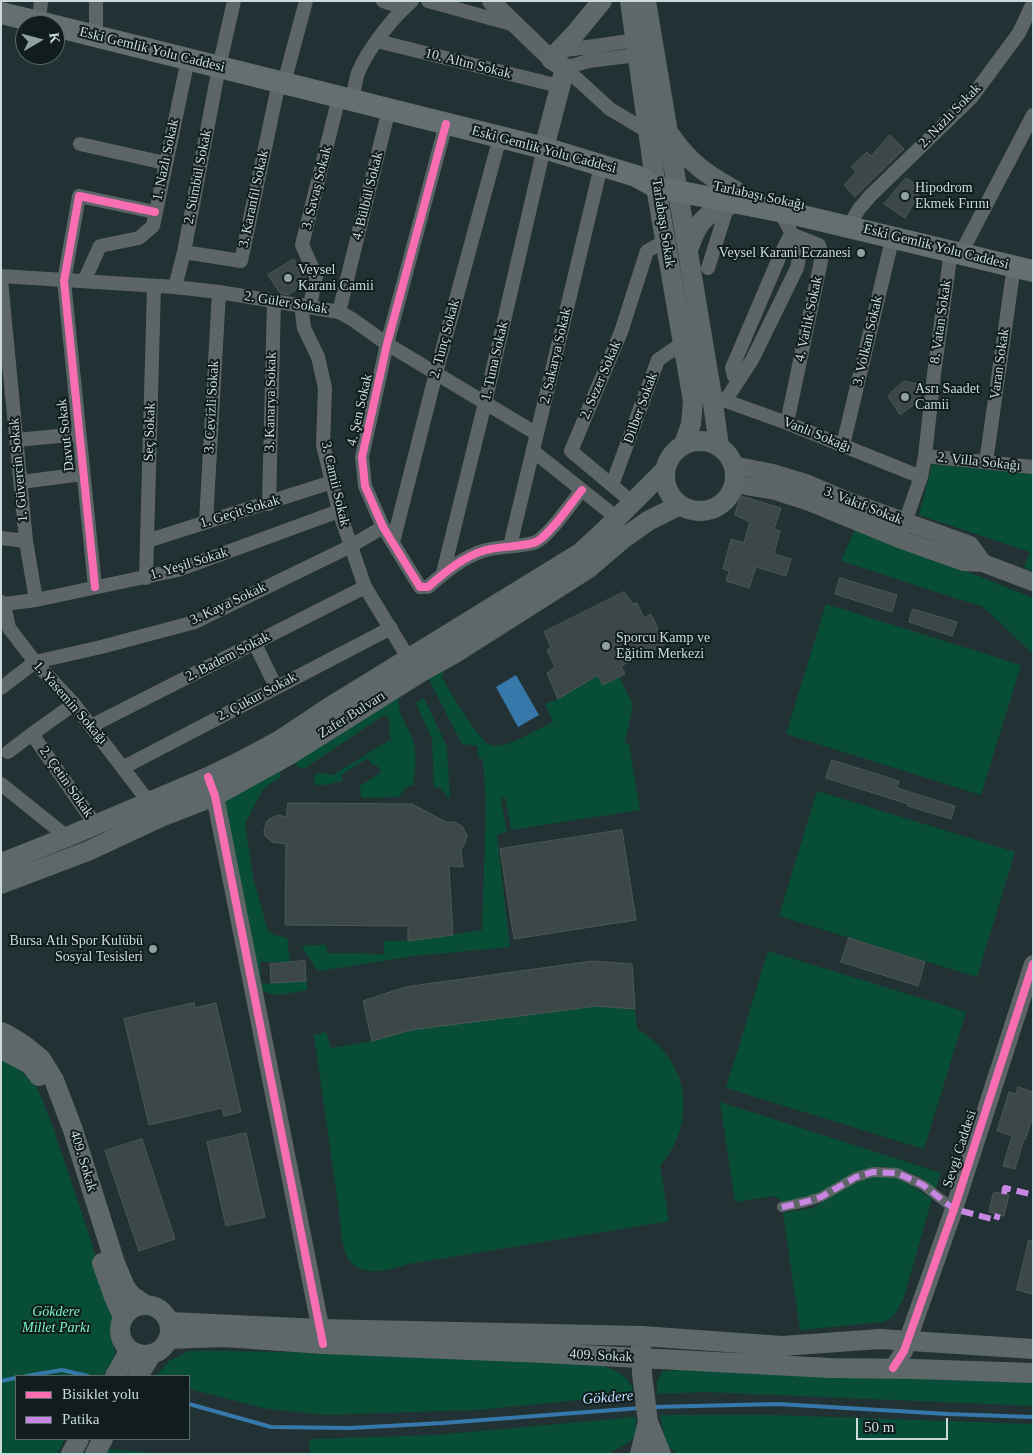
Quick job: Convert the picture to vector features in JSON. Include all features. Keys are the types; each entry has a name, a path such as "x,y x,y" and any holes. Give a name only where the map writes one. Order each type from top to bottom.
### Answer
{"main road":[{"path":"630,1 645,46 659,133 660,181 688,252 718,399 719,446"},
{"path":"645,46 646,1"},
{"path":"544,148 559,66 601,2"},
{"name":"Eski Gemlik Yolu Caddesi","path":"1,12 21,15"},
{"name":"Eski Gemlik Yolu Caddesi","path":"65,25 96,36 544,148 601,166 660,181 956,252 1027,267"},
{"path":"659,133 734,199 704,217 694,232 688,252"},
{"name":"Tarlabaşı Sokak","path":"660,181 665,241 693,401 691,424 684,444"},
{"name":"Tarlabaşı Sokağı","path":"734,199 808,205 853,219 885,235"},
{"path":"696,440 708,441 719,446 728,454 734,474 733,489 718,506 707,511 696,511 680,505 668,493 665,482 664,471 674,450 696,440"},
{"name":"Zafer Bulvarı","path":"1,863 67,837 208,776 280,740 580,553 664,471"},
{"name":"Zafer Bulvarı","path":"1,884 88,851 161,817 215,796 289,755 589,568 624,538 648,521 680,505"},
{"name":"409. Sokak","path":"1,1032 24,1045 41,1059 54,1080 73,1130 115,1263 125,1287 131,1295 144,1304"},
{"name":"409. Sokak","path":"1,1049 30,1064 48,1087 66,1130 104,1269 114,1297 124,1317"},
{"path":"116,1375 127,1352 120,1333 120,1325 129,1310 144,1304 160,1309 170,1330 165,1346 145,1364"},
{"name":"409. Sokak","path":"170,1330 322,1336 609,1356 642,1366 893,1368 1033,1373"},
{"name":"409. Sokak","path":"322,1336 642,1336 782,1346 880,1339 1033,1349"},
{"path":"642,1336 642,1366 648,1422 661,1454"},
{"path":"127,1352 143,1355 145,1364"},
{"path":"640,1454 648,1422"},
{"path":"71,1454 78,1440"},
{"path":"95,1454 102,1440"}],"street":[{"path":"96,1 96,36"},
{"name":"2. Sümbül Sokak","path":"175,287 184,252 219,67 234,1"},
{"path":"282,83 306,1"},
{"path":"383,1 408,5"},
{"path":"428,1 516,25"},
{"path":"491,1 559,66 610,109 659,133"},
{"name":"2. Nazlı Sokak","path":"853,219 870,196 971,98 1019,33 1033,3"},
{"name":"3. Savaş Sokak","path":"306,306 316,276 302,245 346,99 358,73 377,41 408,5"},
{"name":"10. Altın Sokak","path":"377,41 559,66"},
{"path":"559,66 588,62 645,46"},
{"name":"1. Nazlı Sokak","path":"84,281 100,246 139,238 152,226 188,59"},
{"name":"3. Karanfil Sokak","path":"184,252 241,260 282,83"},
{"name":"4. Bülbül Sokak","path":"339,312 389,109"},
{"name":"8. Vatan Sokak","path":"902,531 922,477 934,374 956,252 1031,122"},
{"name":"4. Şen Sokak","path":"446,124 387,344 362,457 366,486 383,527 420,587 428,587 444,573 471,556 486,550 534,543 544,537 582,490"},
{"name":"2. Tunç Sokak","path":"394,542 436,373 500,137"},
{"path":"80,144 165,163"},
{"name":"1. Tuna Sokak","path":"444,573 544,148"},
{"name":"2. Sakarya Sokak","path":"510,546 601,166"},
{"name":"Davut Sokak","path":"95,587 64,281 79,196 155,212"},
{"path":"708,268 734,199"},
{"path":"718,399 739,380 752,360 797,268 800,252 779,210"},
{"path":"739,380 734,376 732,368 791,234"},
{"name":"4. Varlık Sokak","path":"787,423 822,256 819,245 791,234"},
{"name":"3. Volkan Sokak","path":"843,445 885,235"},
{"name":"2. Sezer Sokak","path":"633,503 571,451 621,332 648,250 665,241"},
{"name":"Varan Sokak","path":"986,462 1027,267"},
{"name":"2. Güler Sokak","path":"1,278 175,287 219,292 339,312 387,344 537,434"},
{"name":"1. Güvercin Sokak","path":"1,278 26,541 36,600"},
{"name":"Seç Sokak","path":"146,578 154,286"},
{"name":"3. Cevizli Sokak","path":"206,522 219,292"},
{"name":"3. Kanarya Sokak","path":"269,504 274,301"},
{"name":"3. Camii Sokak","path":"306,306 304,328 318,356 325,388 323,445 351,546"},
{"name":"Dilber Sokak","path":"612,486 658,360 684,342"},
{"name":"Vanlı Sokağı","path":"718,399 787,423 922,477"},
{"path":"17,440 78,434"},
{"path":"533,450 617,518"},
{"name":"2. Villa Sokağı","path":"925,456 1033,467"},
{"path":"21,482 83,474"},
{"name":"3. Vakıf Sokak","path":"734,474 775,491 902,531 964,562 983,563 1033,582"},
{"name":"1. Geçit Sokak","path":"147,541 269,504 332,482"},
{"name":"1. Yeşil Sokak","path":"2,603 36,600 178,570 340,511"},
{"name":"3. Kaya Sokak","path":"35,662 195,622 351,546 383,527"},
{"path":"1,538 26,541"},
{"path":"351,546 365,587 409,658"},
{"name":"2. Badem Sokak","path":"91,726 365,587"},
{"name":"1. Yasemin Sokağı","path":"2,603 5,631 74,704 148,801"},
{"name":"2. Çukur Sokak","path":"124,768 391,628"},
{"path":"254,644 276,687"},
{"path":"1,688 35,662"},
{"name":"2. Çetin Sokak","path":"74,704 32,734 95,824"},
{"path":"8,752 32,734"},
{"path":"208,776 215,796 322,1336"},
{"path":"1,784 67,837"},
{"name":"Sevgi Caddesi","path":"893,1368 904,1351 954,1209 1033,964"},
{"path":"782,1207 821,1196 856,1177 873,1172 897,1174 923,1185 954,1209"}],"green space":[{"path":"932,464 1033,474 1033,572 1024,567 1030,552 919,515"},
{"path":"856,527 1033,598 1033,654 983,607 841,561"},
{"path":"826,604 1021,665 981,795 786,734"},
{"path":"446,666 442,678 473,727 492,746 515,741 553,722 545,704 558,699 598,675 603,685 619,677 633,704 625,744 629,744 640,810 511,830 505,797 501,798 507,832 497,835 510,947 415,956 318,971 302,948 306,945 326,945 327,953 384,954 384,941 408,941 482,930 486,806 483,759 479,759 477,746 462,744 426,674"},
{"path":"400,694 399,709 412,738 415,760 414,785 408,786 398,797 361,798 360,786 379,774 381,770 377,766 372,765 368,758 341,775 343,781 316,785 314,781 315,775 319,773 333,775 391,739 388,719 384,715 305,768 299,768 294,763"},
{"path":"424,698 447,747 450,799 440,788 434,787 432,739 416,703"},
{"path":"281,769 280,778 262,791 245,824 253,877 267,928 272,934 287,938 290,962 260,962 261,984 306,981 308,990 270,994 259,988 223,793"},
{"path":"817,791 1015,852 977,977 779,916"},
{"path":"768,951 966,1012 924,1149 726,1088"},
{"path":"597,1006 635,1009 637,1029 655,1042 668,1057 677,1074 683,1092 684,1111 680,1130 672,1148 660,1166 669,1221 409,1264 386,1270 369,1271 355,1266 346,1255 343,1241 314,1035 326,1032 331,1048 372,1041 411,1030"},
{"name":"Gökdere Millet Parkı","path":"1,1057 23,1073 37,1087 52,1125 91,1241 106,1296 114,1312 112,1339 116,1357 103,1375 15,1375 15,1440 64,1440 57,1454 1,1454"},
{"path":"720,1102 941,1173 935,1191 924,1179 903,1170 872,1167 816,1195 781,1203 781,1200 774,1196 735,1202"},
{"path":"870,1176 896,1177 932,1199 903,1300 893,1317 884,1322 800,1330 783,1213 813,1208 857,1180"},
{"path":"189,1351 545,1357 584,1361 611,1369 622,1375 630,1384 634,1395 476,1410 324,1415 267,1409 190,1389 190,1375 157,1375 169,1361"},
{"path":"681,1370 1033,1383 1033,1406 706,1392 657,1394 657,1381 663,1371"},
{"path":"660,1415 774,1415 1033,1424 1033,1452 1007,1454 679,1454 666,1445"},
{"path":"636,1417 636,1432 631,1441 608,1454 311,1454 309,1445 310,1439 436,1435"},
{"path":"107,1449 168,1454 107,1454"}],"water":[{"path":"516,675 539,715 518,727 496,687"}],"building":[{"path":"890,135 904,149 855,197 844,185 856,172 851,167 867,152 871,156"},
{"name":"Hipodrom Ekmek Fırını","path":"906,178 923,188 905,218 884,204"},
{"name":"Veysel Karani Camii","path":"294,259 307,279 306,283 288,295 280,293 268,275"},
{"name":"Asrı Saadet Camii","path":"904,381 917,384 921,399 900,415 888,396"},
{"path":"741,496 781,508 774,529 780,531 774,554 791,559 786,576 756,567 749,588 726,581 729,571 723,569 731,539 744,543 750,522 735,515"},
{"path":"840,578 897,595 892,612 835,594"},
{"name":"Sporcu Kamp ve Eğitim Merkezi","path":"624,592 633,604 637,603 644,618 651,614 665,644 621,666 625,674 603,685 598,675 558,699 547,673 555,667 547,650 551,647 544,632"},
{"path":"913,609 957,622 952,636 909,622"},
{"path":"832,760 899,781 897,788 955,806 951,819 826,778"},
{"path":"288,803 412,804 446,822 454,822 463,827 467,836 461,849 463,867 449,866 453,935 408,941 408,926 285,925 286,844 272,842 265,836 264,831 266,822 269,819 278,815 286,817"},
{"path":"622,830 636,920 514,939 500,849"},
{"path":"849,938 925,962 918,986 841,962"},
{"path":"305,961 306,981 271,983 270,964"},
{"path":"593,961 632,964 635,1009 597,1006 411,1030 372,1041 363,1001 405,987"},
{"path":"194,1003 195,1008 216,1003 241,1112 224,1116 222,1108 149,1125 124,1019"},
{"path":"1018,1087 1033,1092 1033,1116 1015,1169 1003,1166 1012,1136 997,1131 1009,1092 1016,1094"},
{"path":"246,1133 265,1217 226,1226 207,1142"},
{"path":"142,1139 175,1239 139,1251 105,1151"},
{"path":"994,1192 1009,1195 1004,1216 989,1212"},
{"path":"1029,1240 1033,1241 1033,1294 1017,1290"}],"waterway":[{"name":"Gökdere","path":"32,1375 62,1370 84,1375"},
{"name":"Gökdere","path":"1,1381 15,1378"},
{"name":"Gökdere","path":"190,1404 271,1427 350,1428 640,1408"},
{"name":"Gökdere","path":"652,1407 778,1404 1033,1417"}],"marked path":[{"path":"782,1207 821,1197 856,1177 873,1172 897,1173 923,1185 954,1209 996,1220 998,1214"},
{"path":"1004,1194 1005,1188 1030,1194"}],"cycle path":[{"path":"446,124 387,344 362,457 365,486 383,527 420,587 428,587 455,565 470,556 492,549 536,542 554,526 582,490"},
{"path":"95,587 64,281 79,196 155,212"},
{"path":"208,777 215,796 323,1344"},
{"path":"893,1368 904,1351 954,1209 1033,964"}],"place":[{"name":"Hipodrom Ekmek Fırını","path":"905,196"},
{"name":"Veysel Karani Eczanesi","path":"861,253"},
{"name":"Veysel Karani Camii","path":"288,278"},
{"name":"Asrı Saadet Camii","path":"905,397"},
{"name":"Sporcu Kamp ve Eğitim Merkezi","path":"606,646"},
{"name":"Bursa Atlı Spor Kulübü Sosyal Tesisleri","path":"153,949"}]}
